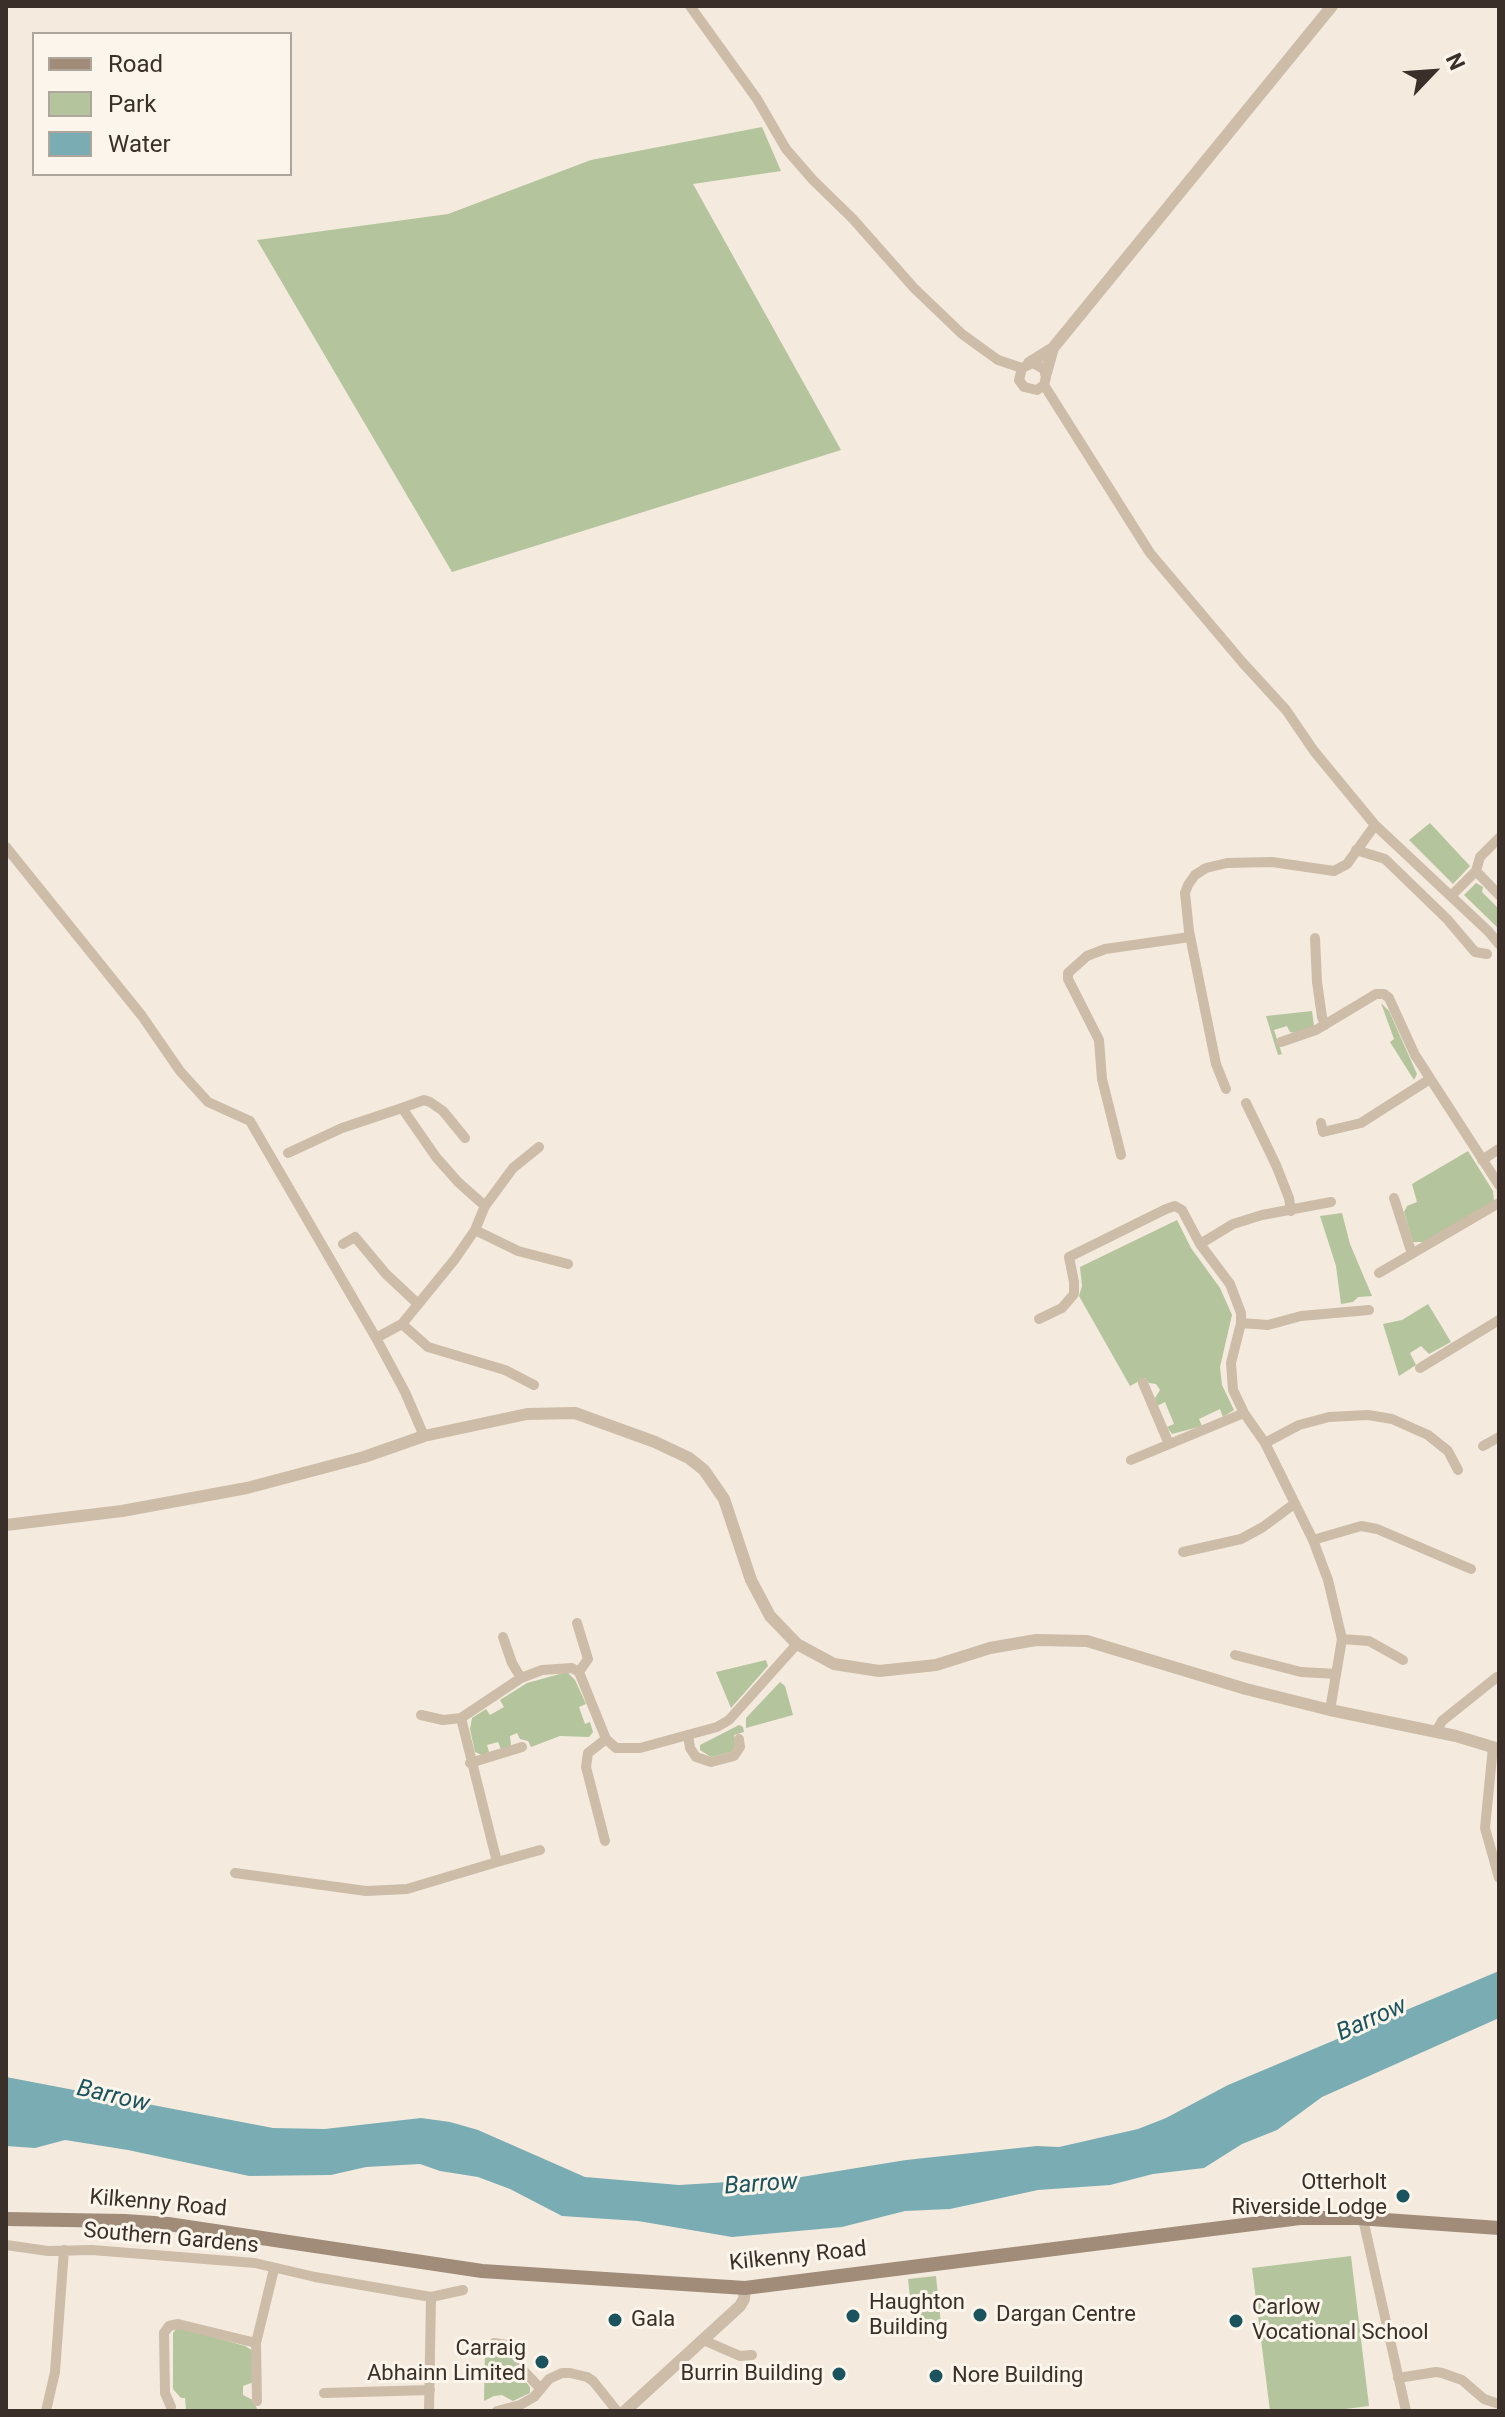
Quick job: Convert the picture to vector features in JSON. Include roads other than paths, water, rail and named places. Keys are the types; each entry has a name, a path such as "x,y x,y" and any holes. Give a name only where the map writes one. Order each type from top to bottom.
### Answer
{"main road":[{"name":"Kilkenny Road","path":"6,2219 168,2224 482,2271 745,2288 1300,2218 1499,2228"}],"street":[{"path":"690,6 757,99 786,149 914,288 962,334 998,360 1026,366 1038,364 1150,553 1286,710 1314,751 1375,825 1499,944"},
{"path":"1053,348 1045,379 1037,390 1024,387 1019,380 1026,366 1053,348 1332,6"},
{"path":"1226,1089 1216,1064 1190,937 1185,893 1195,875 1206,868 1227,863 1259,861 1334,871 1347,864 1375,825"},
{"path":"1451,896 1476,871 1480,857 1499,838"},
{"path":"6,847 142,1016 180,1071 208,1102 250,1121 376,1338 424,1436"},
{"path":"1356,850 1385,859 1475,952 1487,954"},
{"path":"1476,871 1499,895"},
{"path":"1121,1155 1104,1090 1099,1040 1068,979 1068,973 1087,956 1105,949 1190,937"},
{"path":"1315,938 1317,982 1325,1025"},
{"path":"1281,1042 1325,1025 1368,998 1384,994 1394,1002 1415,1055 1499,1185"},
{"path":"1321,1123 1323,1132 1361,1123 1430,1079"},
{"path":"288,1153 342,1128 424,1100 443,1111 465,1138"},
{"path":"1246,1103 1276,1165 1291,1211"},
{"path":"402,1108 436,1157 485,1206"},
{"path":"376,1338 402,1324 455,1259 475,1230 485,1206 513,1168 539,1147"},
{"path":"1482,1160 1499,1149"},
{"path":"1394,1198 1412,1254"},
{"path":"1200,1244 1233,1224 1262,1215 1331,1202"},
{"path":"1379,1273 1499,1203"},
{"path":"1039,1319 1062,1308 1074,1294 1069,1257 1166,1209 1175,1206 1182,1210 1200,1244 1230,1284 1241,1313 1231,1363 1233,1390 1244,1413 1265,1443 1313,1540 1328,1580 1342,1639 1330,1710"},
{"path":"475,1230 518,1251 568,1264"},
{"path":"343,1244 355,1237 386,1274 418,1304"},
{"path":"1241,1323 1268,1325 1301,1316 1369,1310"},
{"path":"1420,1368 1499,1320"},
{"path":"402,1324 428,1347 505,1370 534,1385"},
{"path":"1143,1383 1169,1444"},
{"path":"6,1525 122,1511 247,1488 364,1457 424,1436 527,1414 575,1413 617,1426 689,1458 716,1483 759,1599 797,1644 834,1664 879,1671 936,1665 990,1648 1036,1640 1087,1641 1245,1689 1496,1748 1485,1828 1499,1878"},
{"path":"1131,1460 1244,1413"},
{"path":"1265,1443 1299,1425 1329,1417 1368,1415 1392,1419 1428,1435 1448,1451 1458,1470"},
{"path":"1483,1446 1499,1437"},
{"path":"1183,1552 1241,1539 1294,1504"},
{"path":"1313,1540 1361,1526 1377,1529 1471,1569"},
{"path":"577,1623 588,1659 579,1672"},
{"path":"503,1637 521,1678"},
{"path":"1342,1639 1369,1641 1403,1660"},
{"path":"579,1672 606,1739 616,1748 640,1748 717,1727 729,1720 797,1644"},
{"path":"1235,1655 1301,1672 1336,1674"},
{"path":"421,1715 443,1720 461,1718 521,1678 542,1670 563,1667 579,1672"},
{"path":"1436,1732 1442,1721 1497,1677"},
{"path":"461,1718 497,1862"},
{"path":"688,1735 690,1748 696,1757 711,1762 734,1756 740,1747 739,1739"},
{"path":"605,1841 586,1767 588,1753 606,1739"},
{"path":"470,1763 522,1747"},
{"path":"235,1873 366,1891 407,1889 540,1850"},
{"path":"1363,2219 1406,2411"},
{"name":"Southern Gardens","path":"6,2245 48,2251 92,2250 255,2263 431,2297 463,2290"},
{"name":"Southern Gardens","path":"46,2411 55,2372 64,2250"},
{"name":"Southern Gardens","path":"257,2401 256,2343 274,2269"},
{"path":"625,2411 740,2306 745,2288"},
{"path":"429,2411 431,2297"},
{"path":"171,2407 165,2393 164,2333 169,2326 178,2324 256,2343"},
{"path":"703,2340 740,2356 752,2355"},
{"path":"494,2343 520,2347 520,2367 539,2387"},
{"path":"497,2411 520,2405 534,2397 539,2387 562,2373 587,2377 617,2411"},
{"path":"1398,2378 1442,2373 1462,2380 1484,2399 1499,2404"},
{"path":"324,2393 430,2390"}],"water":[{"name":"Barrow","path":"1499,1971 1499,2018 1322,2097 1277,2130 1242,2144 1204,2168 1153,2174 1110,2185 1038,2190 950,2209 905,2211 842,2227 732,2237 638,2221 562,2216 510,2189 478,2177 440,2171 420,2164 366,2167 331,2175 249,2176 65,2140 35,2148 6,2146 6,2077 273,2128 325,2129 421,2118 450,2122 478,2130 585,2177 679,2185 795,2178 906,2160 1037,2146 1059,2147 1138,2129 1166,2118 1228,2085"}],"place":[{"name":"Otterholt Riverside Lodge","path":"1403,2196"},
{"name":"Dargan Centre","path":"980,2315"},
{"name":"Haughton Building","path":"853,2316"},
{"name":"Gala","path":"615,2320"},
{"name":"Carlow Vocational School","path":"1236,2321"},
{"name":"Carraig Abhainn Limited","path":"542,2362"},
{"name":"Burrin Building","path":"839,2374"},
{"name":"Nore Building","path":"936,2376"}]}
